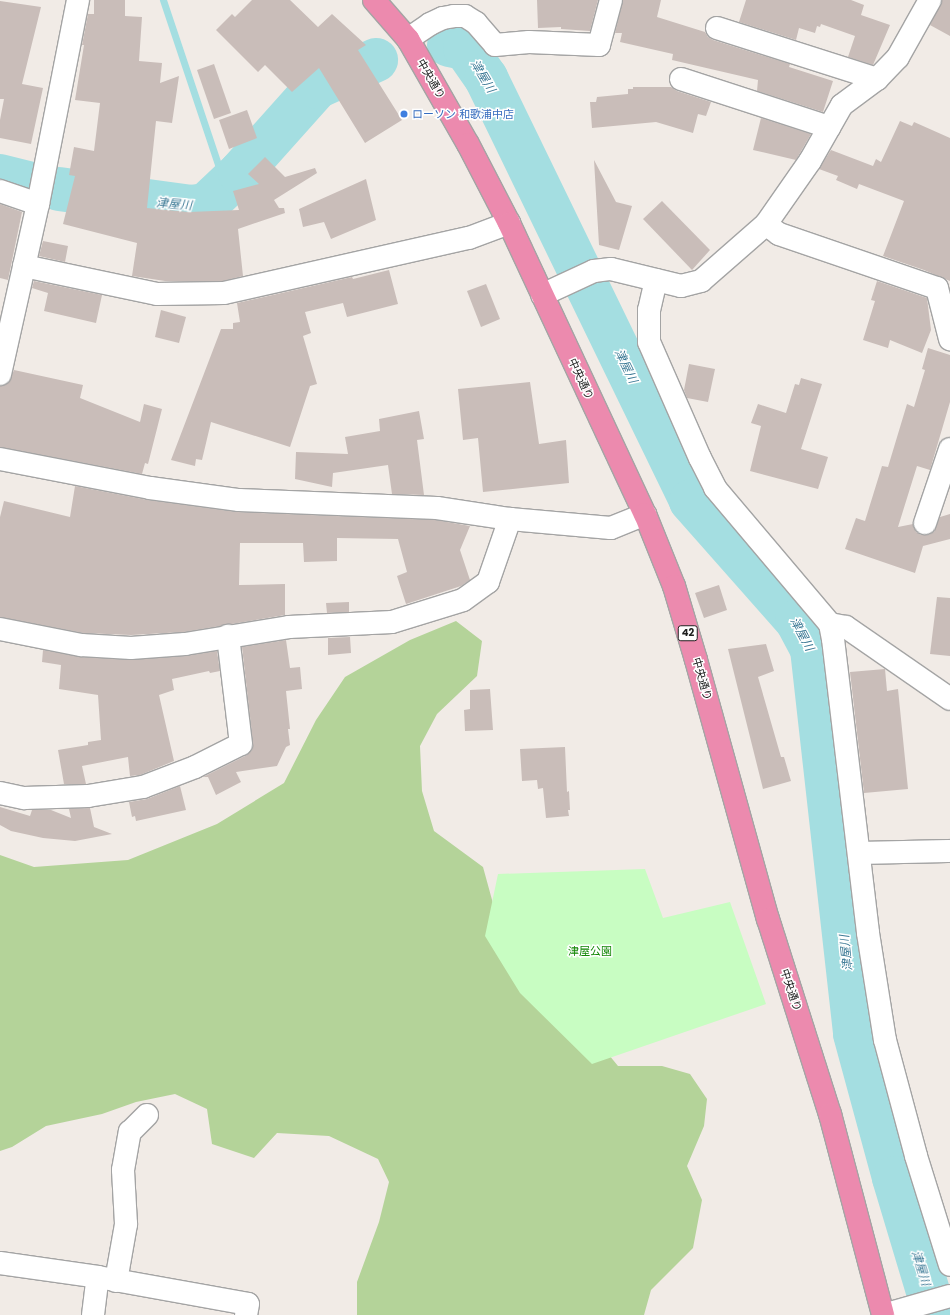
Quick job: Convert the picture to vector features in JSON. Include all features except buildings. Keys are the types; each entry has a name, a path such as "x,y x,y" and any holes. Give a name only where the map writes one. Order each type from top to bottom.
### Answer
{"highway":[{"name":"中央通り","path":"374,0 408,39 465,138 509,222 645,514 674,586 768,919 830,1114 883,1315"}],"street":[{"path":"0,374 38,204 78,0"},
{"path":"408,39 430,24 443,18 465,16 476,23 496,45 529,42 599,45 611,0"},
{"path":"542,295 594,271 611,269 681,286 701,281 766,224 810,161 842,104 877,80 898,57 930,0"},
{"path":"717,28 877,80"},
{"path":"681,79 828,127"},
{"path":"0,191 38,204"},
{"path":"24,266 158,294 224,293 469,238 509,222"},
{"path":"766,224 779,234 937,288 950,339"},
{"path":"656,280 649,310 649,342 700,458 715,488 830,624 868,933 885,1040 916,1156 950,1265"},
{"path":"925,523 950,449"},
{"path":"0,459 150,488 239,500 437,508 510,519 610,528 645,514"},
{"path":"0,629 81,645 108,648 131,648 185,644 289,627 392,622 463,600 488,582 510,519"},
{"path":"830,624 846,627 950,699"},
{"path":"0,793 24,798 88,796 143,787 195,767 241,744 228,636"},
{"path":"859,853 950,851"},
{"path":"93,1315 126,1224 123,1170 130,1132 147,1115"},
{"path":"0,1263 107,1279 248,1304 246,1315"},
{"path":"883,1315 949,1296"}],"green space":[{"path":"456,621 482,641 477,676 437,714 420,746 422,791 434,831 483,867 497,918 618,1066 662,1066 690,1074 707,1099 704,1126 687,1166 702,1200 693,1248 651,1290 644,1315 357,1315 357,1282 379,1222 389,1182 378,1159 329,1136 277,1133 254,1158 212,1144 207,1109 175,1094 136,1102 102,1114 46,1126 12,1147 0,1151 0,855 34,867 128,860 217,824 284,783 316,720 345,677 410,640"},
{"name":"津屋公園","path":"645,869 663,918 730,902 766,1004 592,1064 520,993 485,936 498,874"}],"waterway":[{"path":"163,0 219,167 240,173"},
{"name":"津屋川","path":"449,45 465,48 486,78 691,501 797,621 812,649 855,1034 894,1178 935,1315"},
{"name":"津屋川","path":"59,189 190,207 206,205 240,173 317,87 376,60"},
{"name":"津屋川","path":"0,176 29,183"}],"place":[{"name":"ローソン 和歌浦中店","path":"404,114"}]}
